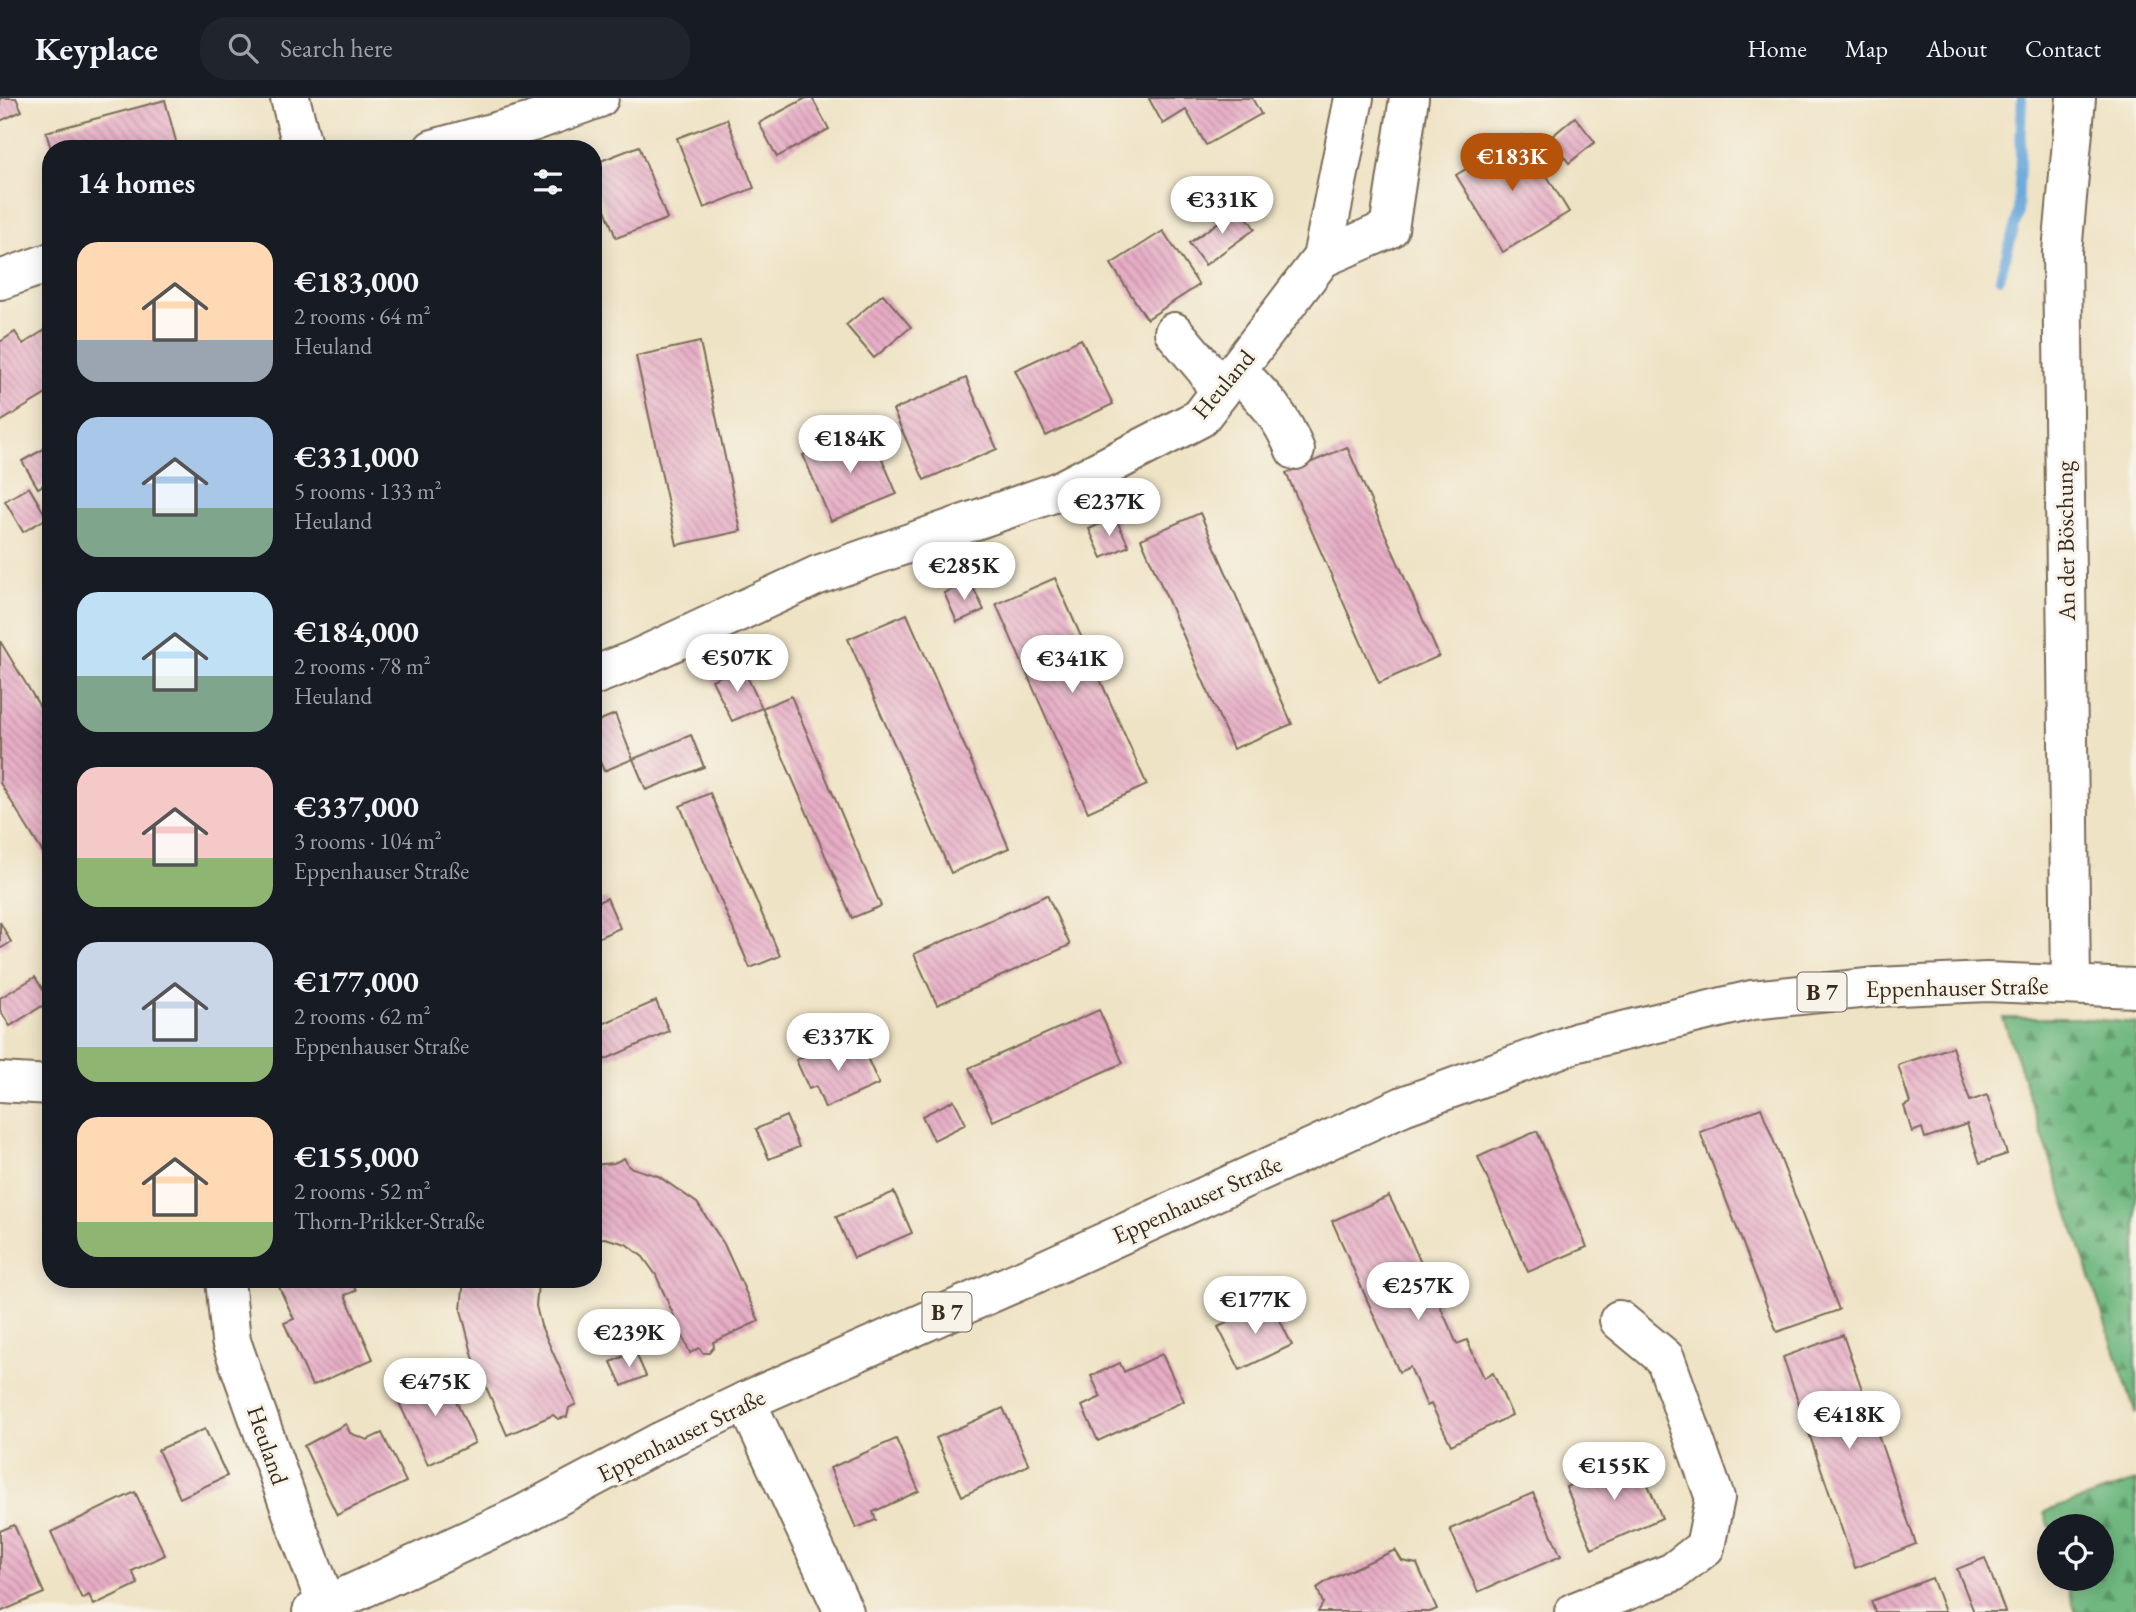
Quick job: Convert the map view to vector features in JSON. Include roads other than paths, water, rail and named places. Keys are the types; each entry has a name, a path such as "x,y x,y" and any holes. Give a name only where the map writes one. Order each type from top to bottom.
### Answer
{"street":[{"path":"290,98 301,140"},
{"path":"466,140 532,122 599,98"},
{"name":"Heuland","path":"602,673 818,575 1059,491 1200,418 1322,258 1354,98"},
{"path":"1322,258 1389,229 1409,98"},
{"name":"An der Böschung","path":"2071,985 2062,252 2076,98"},
{"path":"0,281 42,265"},
{"path":"1174,332 1206,370 1268,401 1286,427 1295,450"},
{"name":"Eppenhauser Straße","path":"319,1609 522,1515 657,1443 746,1401 1037,1273 1403,1106 1578,1042 1752,1000 1877,987 1987,982 2136,988"},
{"path":"0,1082 42,1084"},
{"name":"Heuland","path":"226,1288 231,1341 296,1527 319,1609"},
{"path":"1574,1612 1673,1572 1705,1547 1715,1499 1665,1358 1619,1320"},
{"path":"746,1401 844,1612"}],"waterway":[{"path":"2000,278 2018,214 2022,98"}]}
